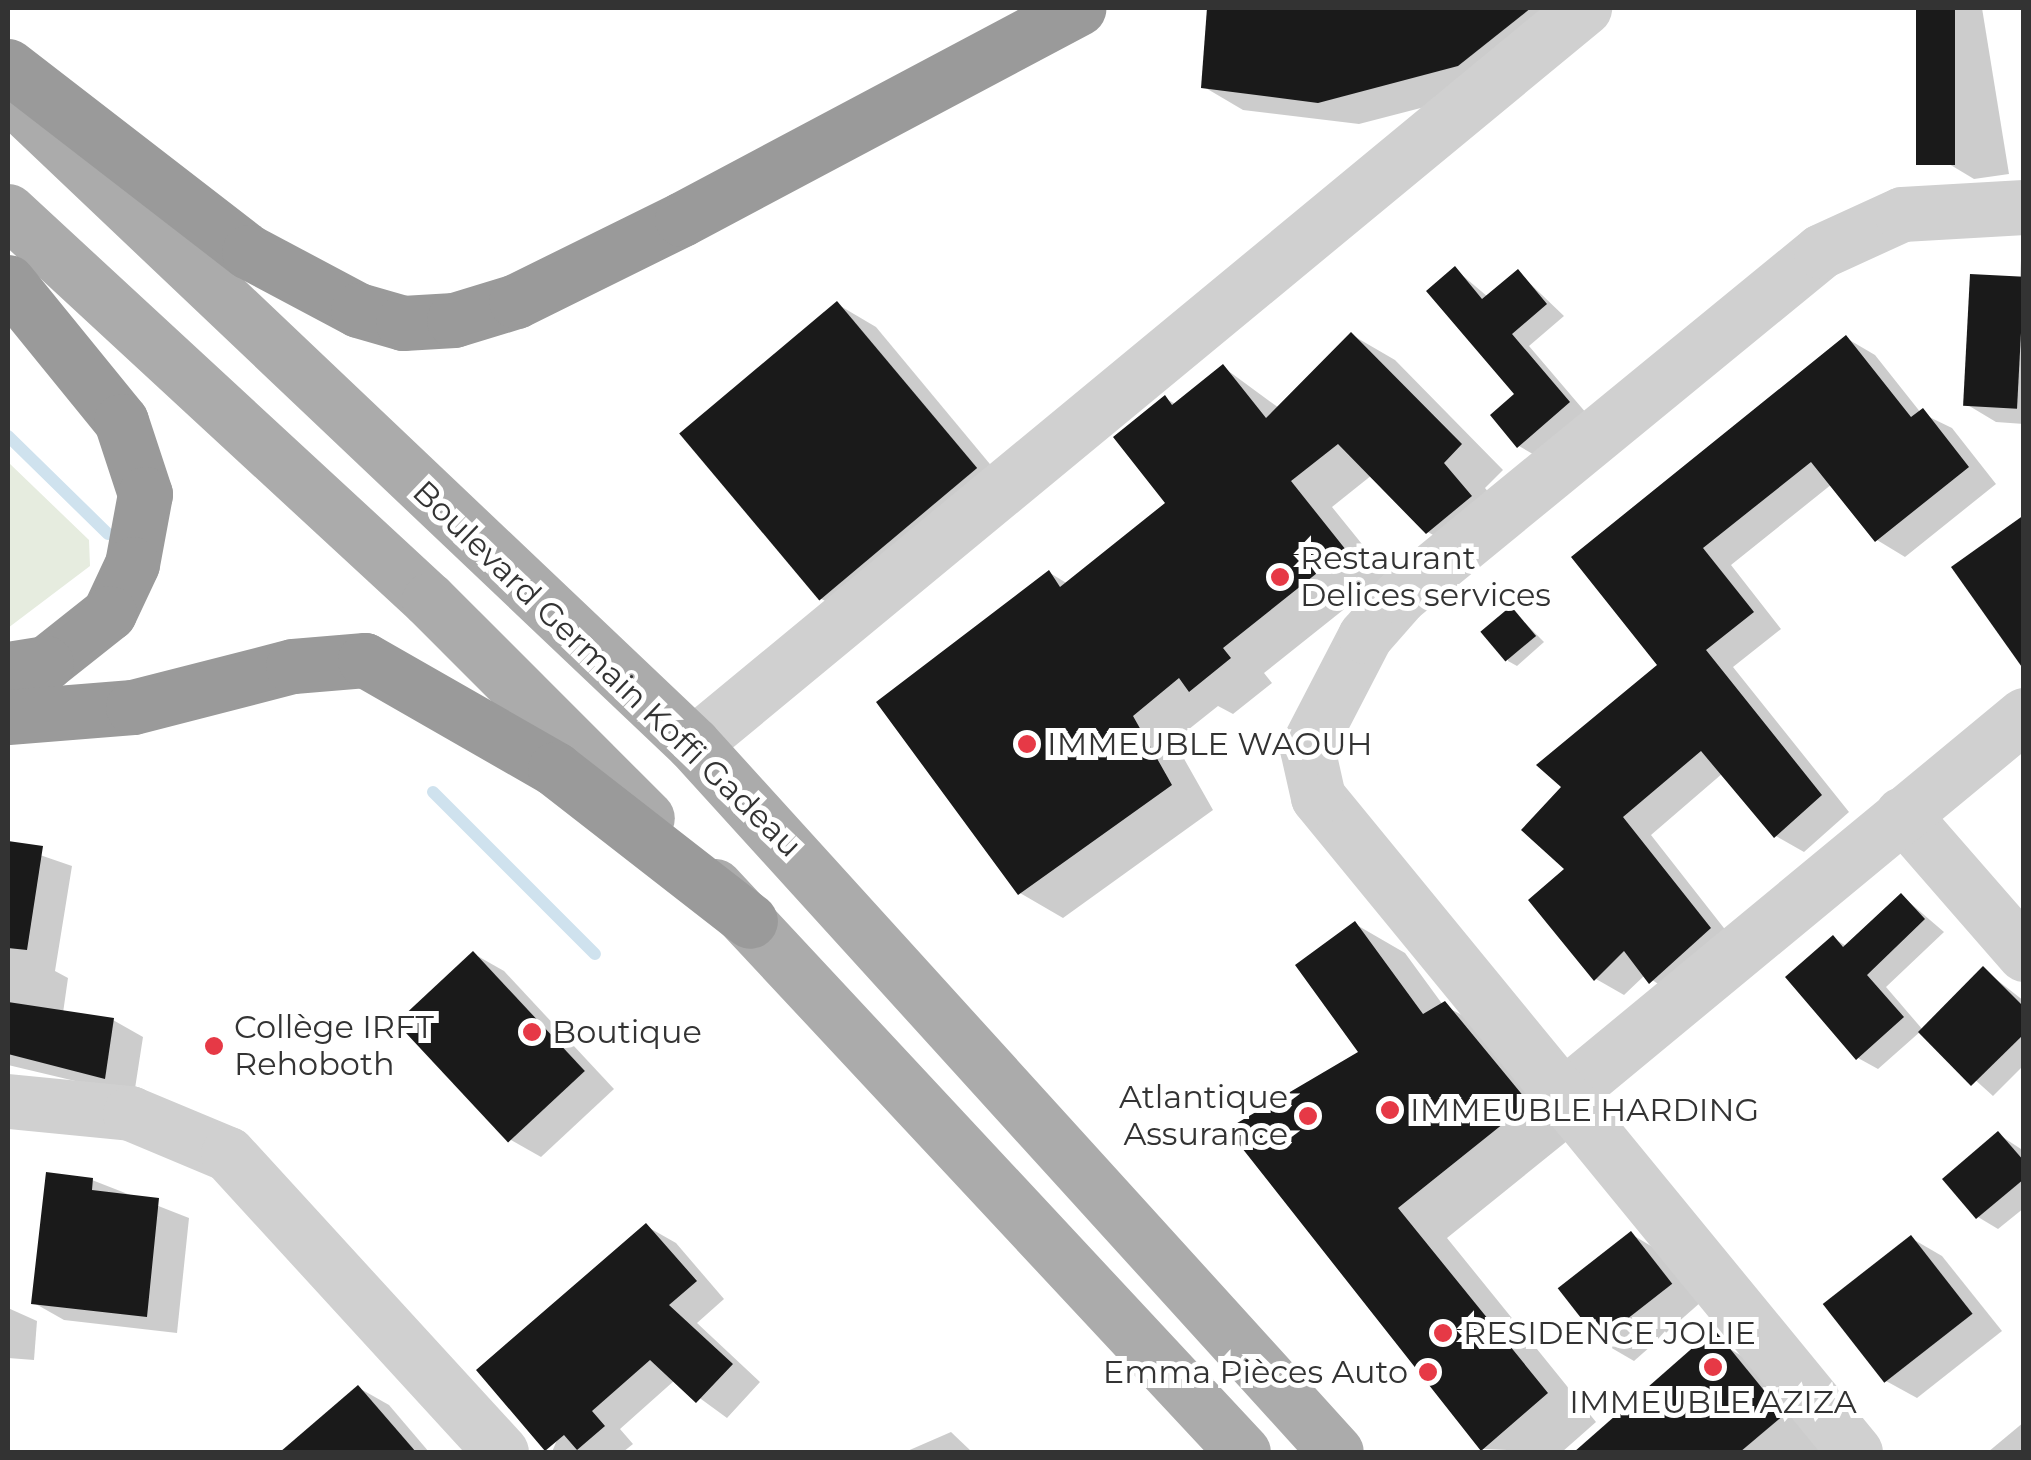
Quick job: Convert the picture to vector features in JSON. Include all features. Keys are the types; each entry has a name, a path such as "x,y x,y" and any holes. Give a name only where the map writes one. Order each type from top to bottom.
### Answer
{"highway":[{"path":"8,66 250,252 358,310 437,322 516,300 666,228 1078,8"},
{"path":"8,282 121,421 145,494 132,564 109,612 46,663 8,669"},
{"path":"8,717 133,707 293,666 365,660 555,770 750,922"}],"main road":[{"name":"Boulevard Germain Koffi Gadeau","path":"8,94 692,744 1336,1452"},
{"path":"8,211 429,600 750,922 1242,1452"}],"street":[{"path":"692,744 1584,8"},
{"path":"1855,1452 1318,797 1306,748 1365,636 1400,596 1821,251 1902,214 2024,207"},
{"path":"1563,1096 2024,715"},
{"path":"1902,814 2024,954"},
{"path":"8,1101 130,1113 228,1154 501,1452"}],"shaded area":[{"path":"8,462 89,540 90,566 8,628"}],"building":[{"path":"1207,8 1531,8 1458,66 1318,103 1201,88"},
{"path":"1916,8 1955,8 1955,165 1916,165"},
{"path":"1455,266 1482,299 1518,269 1547,304 1512,334 1570,402 1517,448 1490,415 1514,394 1426,291"},
{"path":"1970,274 2024,277 2017,409 1963,406"},
{"path":"837,301 977,468 819,600 679,433"},
{"path":"1351,332 1462,444 1444,463 1472,496 1426,534 1338,444 1291,481 1346,550 1223,648 1231,658 1189,692 1179,678 1133,716 1172,785 1018,895 876,702 1049,570 1060,587 1165,503 1113,437 1165,395 1172,405 1223,364 1266,418"},
{"path":"1846,335 1911,417 1923,408 1969,467 1875,542 1811,462 1703,548 1754,612 1706,650 1822,795 1774,838 1701,751 1623,817 1711,928 1649,984 1624,951 1594,981 1528,900 1564,869 1521,830 1561,787 1536,765 1657,665 1571,557"},
{"path":"2024,515 2024,670 1951,567"},
{"path":"1511,606 1536,636 1505,662 1480,632"},
{"path":"8,841 43,846 27,950 8,948"},
{"path":"1901,893 1925,919 1867,975 1904,1017 1856,1060 1785,977 1833,935 1843,947"},
{"path":"1355,921 1423,1014 1445,1001 1529,1103 1398,1208 1548,1393 1481,1451 1227,1129 1358,1052 1295,965"},
{"path":"473,951 585,1071 508,1143 396,1023"},
{"path":"1983,966 2024,1007 2024,1034 1971,1086 1918,1032"},
{"path":"8,1002 114,1018 105,1079 8,1054"},
{"path":"1998,1131 2024,1161 2024,1179 1976,1219 1942,1179"},
{"path":"46,1172 93,1178 92,1190 159,1198 147,1317 31,1304"},
{"path":"646,1223 697,1281 669,1305 733,1364 696,1403 650,1360 592,1411 605,1426 577,1450 564,1435 545,1451 476,1370"},
{"path":"1631,1231 1672,1284 1599,1341 1558,1288"},
{"path":"1911,1235 1973,1314 1884,1383 1823,1304"},
{"name":"IMMEUBLE AZIZA","path":"1714,1329 1784,1415 1740,1452 1574,1452"},
{"path":"358,1385 416,1452 280,1452"}],"waterway":[{"path":"8,436 108,534"},
{"path":"433,792 595,954"}],"place":[{"name":"Restaurant Delices services","path":"1280,577"},
{"name":"IMMEUBLE WAOUH","path":"1027,744"},
{"name":"Boutique","path":"532,1032"},
{"name":"Collège IRFT Rehoboth","path":"214,1046"},
{"name":"IMMEUBLE HARDING","path":"1390,1110"},
{"name":"Atlantique Assurance","path":"1308,1116"},
{"name":"RESIDENCE JOLIE","path":"1443,1333"},
{"name":"IMMEUBLE AZIZA","path":"1713,1367"},
{"name":"Emma Pièces Auto","path":"1428,1372"}]}
